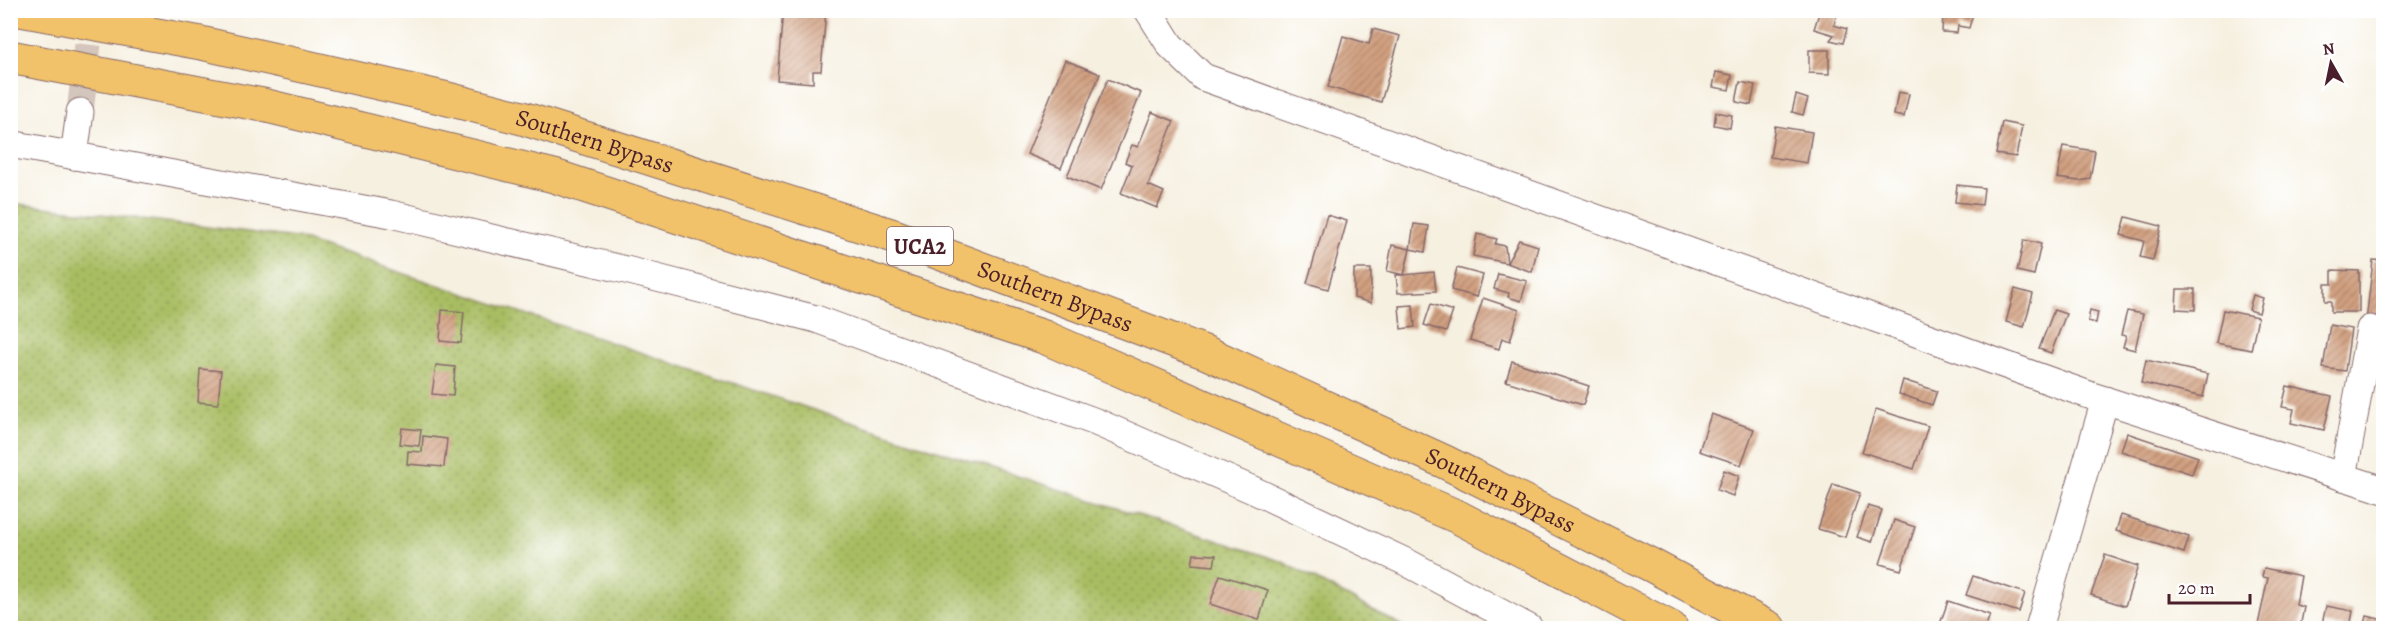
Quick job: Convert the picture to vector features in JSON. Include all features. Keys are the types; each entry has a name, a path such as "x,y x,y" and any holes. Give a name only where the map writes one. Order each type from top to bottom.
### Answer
{"highway":[{"name":"Southern Bypass","path":"20,10 201,43 522,118 894,236 1207,353 1444,462 1651,565 1769,628"},
{"name":"Southern Bypass","path":"10,57 263,105 554,176 1044,337 1458,517 1671,628"}],"street":[{"path":"1148,10 1170,45 1203,77 2105,400 2384,490"},
{"path":"74,156 80,112"},
{"path":"10,144 391,214 630,271 816,319 1096,422 1253,490 1408,563 1528,628"},
{"path":"2343,477 2370,329"},
{"path":"2039,628 2105,400"}],"green space":[{"path":"11,203 297,238 847,421 1281,561 1406,628 11,628"}],"building":[{"path":"397,10 441,10 440,18"},
{"path":"783,10 826,10 821,71 813,71 813,83 777,80"},
{"path":"1820,10 1838,10 1834,25 1847,29 1843,43 1830,40 1834,35 1814,29"},
{"path":"1955,10 1974,10 1969,28 1958,26 1957,33 1942,32 1943,15 1954,16"},
{"path":"1373,29 1400,36 1381,102 1328,87 1343,36 1369,44"},
{"path":"1809,50 1829,50 1829,74 1809,73"},
{"path":"1065,60 1100,74 1061,168 1027,154"},
{"path":"1716,72 1732,75 1729,90 1713,87"},
{"path":"1108,79 1141,93 1101,190 1067,176"},
{"path":"1740,82 1755,85 1751,105 1736,102"},
{"path":"1898,92 1909,94 1904,117 1894,115"},
{"path":"1796,95 1808,99 1803,115 1792,112"},
{"path":"1152,112 1174,121 1148,185 1164,192 1157,208 1121,193 1132,165 1125,162 1132,145 1138,147"},
{"path":"1716,112 1732,115 1730,128 1714,125"},
{"path":"2002,122 2022,126 2016,157 1996,154"},
{"path":"1775,126 1812,132 1807,163 1770,157"},
{"path":"2063,146 2095,151 2090,179 2079,181 2057,178"},
{"path":"1957,185 1984,188 1982,205 1955,202"},
{"path":"1327,215 1347,221 1328,289 1307,283"},
{"path":"2126,217 2161,226 2153,260 2140,257 2144,241 2121,235"},
{"path":"1414,224 1429,226 1425,252 1410,249"},
{"path":"1477,234 1497,239 1495,244 1505,246 1507,263 1473,256"},
{"path":"1519,240 1538,246 1532,272 1507,263"},
{"path":"2024,240 2041,244 2034,275 2017,271"},
{"path":"1392,245 1410,249 1404,275 1387,271"},
{"path":"2373,260 2384,261 2384,324 2366,322"},
{"path":"1457,268 1483,275 1477,297 1451,290"},
{"path":"1354,269 1371,269 1371,303 1354,298"},
{"path":"2332,270 2359,271 2359,312 2331,312 2331,301 2325,301 2325,284 2332,284"},
{"path":"1434,272 1436,291 1398,293 1396,275"},
{"path":"1498,274 1527,281 1521,301 1508,297 1509,293 1494,289"},
{"path":"2015,289 2033,294 2024,327 2006,322"},
{"path":"2177,289 2195,289 2195,310 2176,309"},
{"path":"2253,295 2263,298 2259,313 2249,310"},
{"path":"1483,298 1519,310 1510,341 1502,338 1499,349 1470,340"},
{"path":"1431,304 1453,311 1446,332 1424,325"},
{"path":"1413,305 1415,327 1401,329 1399,306"},
{"path":"442,310 464,312 461,343 440,341"},
{"path":"2054,310 2066,314 2051,353 2039,349"},
{"path":"2090,310 2098,312 2096,323 2088,321"},
{"path":"2223,310 2258,317 2251,350 2216,343"},
{"path":"2127,311 2143,314 2135,350 2123,347 2126,336 2121,335"},
{"path":"2330,325 2351,329 2345,371 2323,368"},
{"path":"2146,360 2208,374 2203,397 2141,383"},
{"path":"1512,361 1589,386 1583,405 1506,381"},
{"path":"436,365 455,367 453,396 432,394"},
{"path":"200,369 221,371 218,404 198,402"},
{"path":"1903,380 1937,391 1932,405 1899,394"},
{"path":"2287,386 2332,396 2324,430 2291,423 2294,409 2282,407"},
{"path":"1876,409 1928,426 1914,469 1862,452"},
{"path":"1711,414 1754,429 1741,465 1699,451"},
{"path":"402,428 421,430 419,446 400,444"},
{"path":"2127,433 2198,457 2192,474 2121,451"},
{"path":"423,436 447,439 444,467 407,464 408,451 422,452"},
{"path":"1724,470 1739,476 1733,496 1717,490"},
{"path":"1833,484 1860,493 1845,537 1818,529"},
{"path":"1868,506 1882,510 1872,542 1857,537"},
{"path":"2121,515 2189,537 2184,553 2116,531"},
{"path":"1894,520 1915,527 1901,570 1880,564"},
{"path":"1194,554 1216,555 1214,566 1192,564"},
{"path":"2105,555 2138,566 2125,606 2091,595"},
{"path":"2264,568 2301,576 2296,605 2304,607 2300,628 2258,625 2268,578 2262,577"},
{"path":"1220,575 1268,590 1259,620 1210,604"},
{"path":"1973,576 2025,593 2019,612 1966,595"},
{"path":"1948,601 1990,615 1985,628 1953,628 1940,624"},
{"path":"2326,606 2353,611 2350,628 2322,624"},
{"path":"2367,616 2384,620 2384,628 2364,628"}],"tunnel":[{"path":"80,112 92,10"}]}
